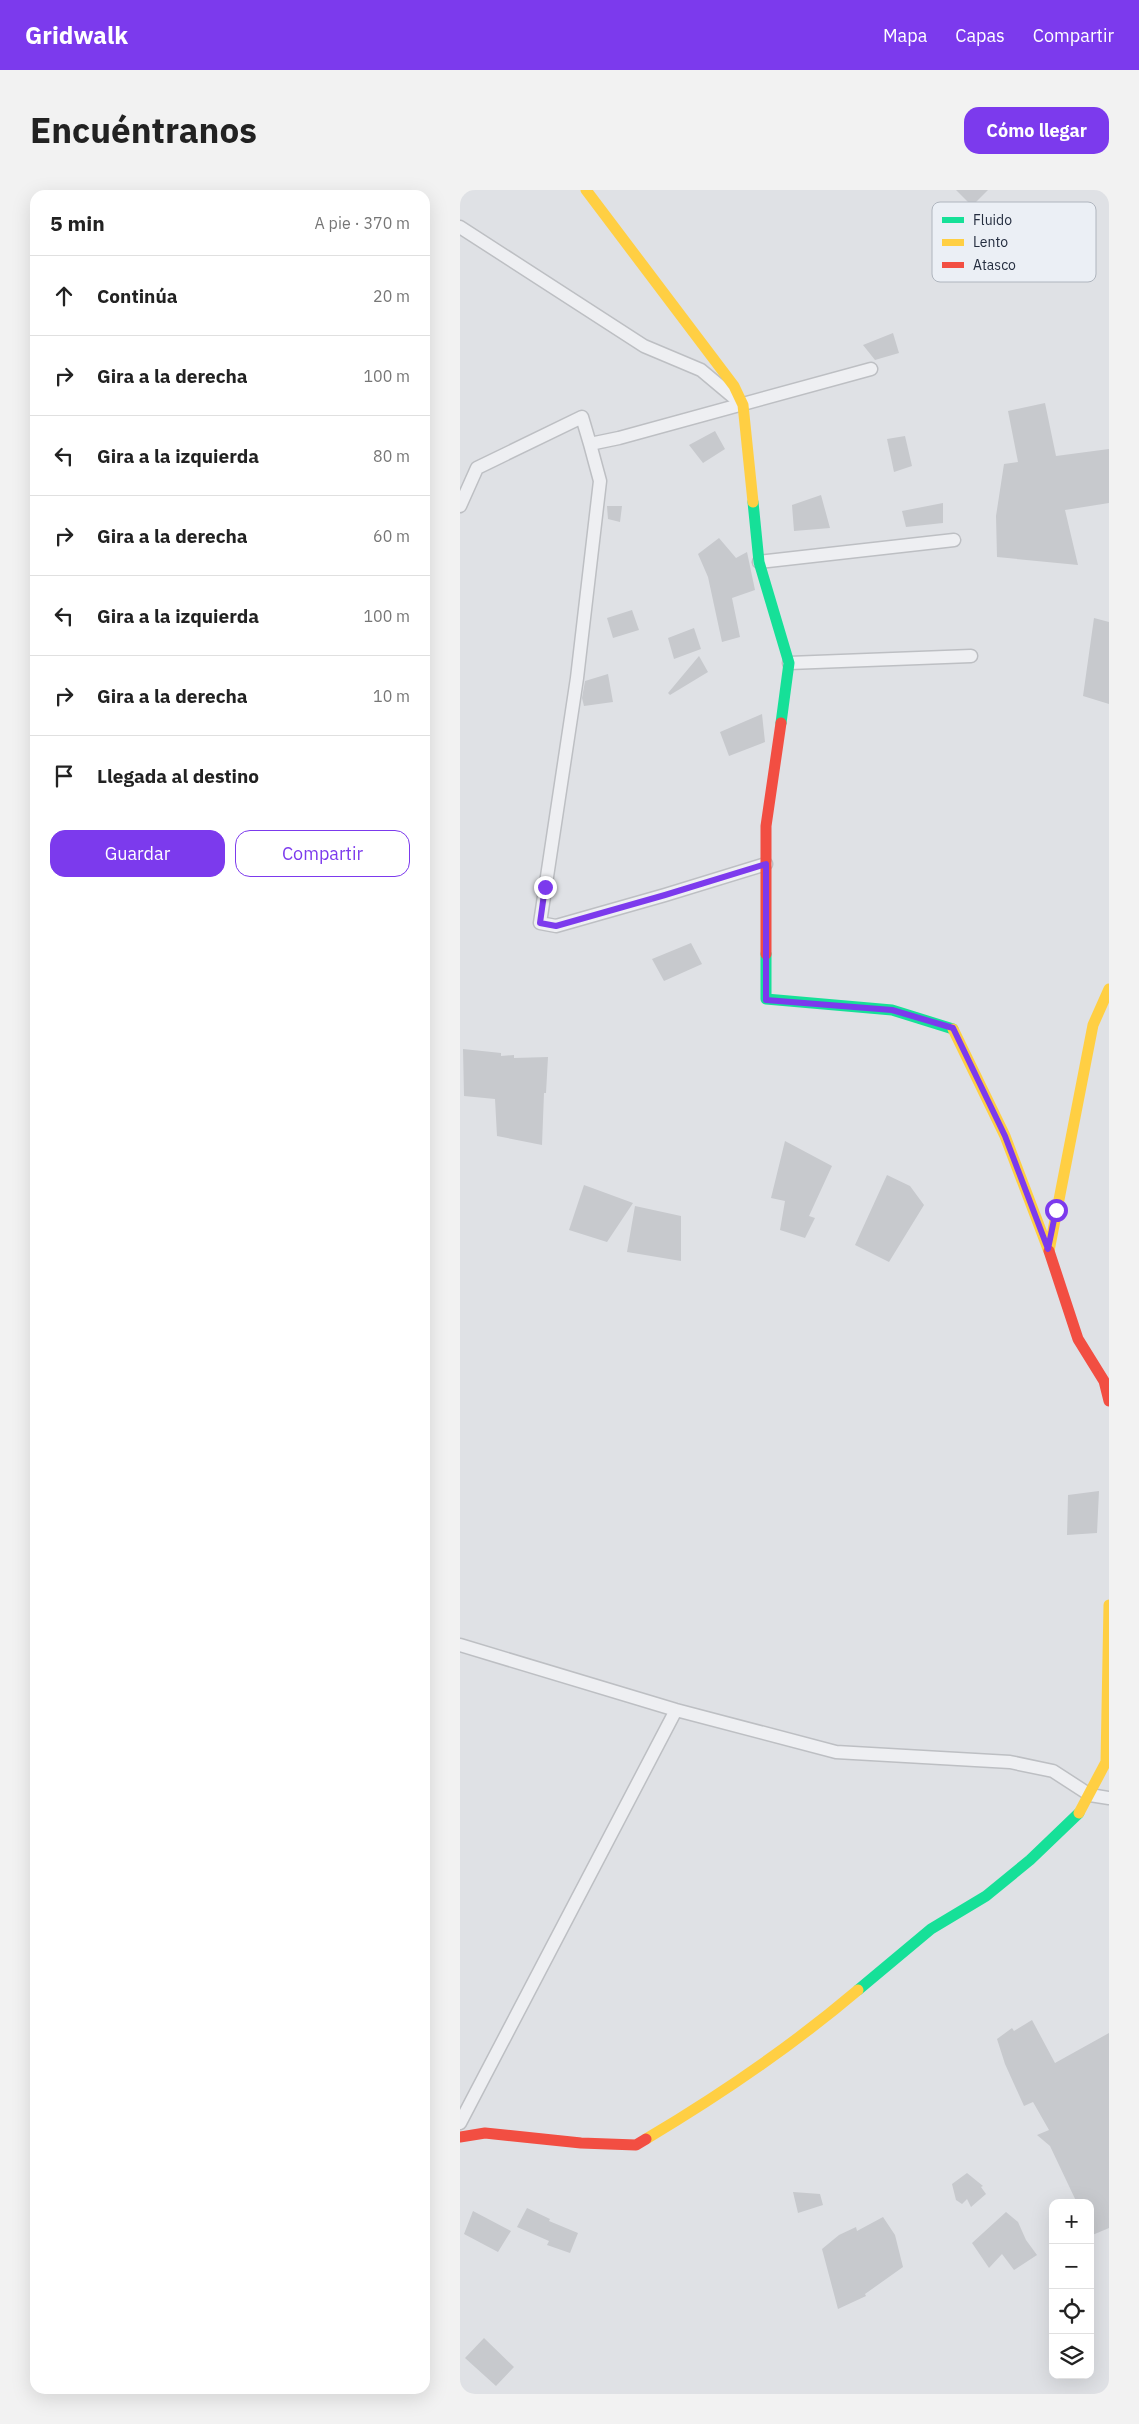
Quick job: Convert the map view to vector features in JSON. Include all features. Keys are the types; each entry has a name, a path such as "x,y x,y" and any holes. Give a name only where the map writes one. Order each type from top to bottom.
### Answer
{"street":[{"path":"586,190 734,386 743,405 759,562 789,663 766,826 766,1000 892,1010 953,1028 1005,1136 1048,1249 1078,1339 1104,1381 1109,1401"},
{"path":"460,227 644,346 701,370 743,405"},
{"path":"590,444 743,405 871,369"},
{"path":"460,506 477,468 582,417 600,480 577,678 540,923 556,926 766,864"},
{"path":"759,562 954,540"},
{"path":"789,663 971,656"},
{"path":"1048,1249 1093,1025 1109,989"},
{"path":"460,2137 485,2133 581,2143 636,2144 688,2114 823,2020 931,1929 986,1896 1030,1860 1078,1816 1106,1762 1109,1605"},
{"path":"460,1645 676,1710 836,1752 1010,1762 1053,1771 1090,1795 1109,1798"},
{"path":"460,2124 676,1710"}],"building":[{"path":"956,190 988,190 976,202 968,202"},
{"path":"893,333 899,353 875,360 863,345"},
{"path":"1045,403 1056,456 1109,449 1109,503 1065,510 1078,565 997,557 996,516 1004,464 1018,462 1008,411"},
{"path":"715,431 725,449 703,463 689,445"},
{"path":"905,436 912,466 894,472 887,439"},
{"path":"821,495 830,528 794,531 792,505"},
{"path":"943,503 943,523 906,527 902,511"},
{"path":"607,506 622,506 620,522 608,519"},
{"path":"719,538 736,558 747,552 755,590 732,598 740,637 722,642 708,577 698,554"},
{"path":"632,610 639,630 613,638 607,618"},
{"path":"1094,618 1109,622 1109,704 1083,696"},
{"path":"694,628 701,649 674,659 668,638"},
{"path":"699,656 708,672 670,695 668,693"},
{"path":"608,674 613,702 584,706 582,698 585,681"},
{"path":"762,714 765,742 729,756 720,732"},
{"path":"691,943 702,964 664,981 652,959"},
{"path":"463,1049 501,1053 501,1056 514,1055 514,1058 548,1057 546,1093 544,1093 542,1145 497,1136 495,1099 464,1096"},
{"path":"785,1141 832,1166 809,1216 815,1218 805,1238 780,1230 785,1201 771,1198"},
{"path":"887,1175 910,1186 924,1205 889,1262 855,1245"},
{"path":"584,1185 633,1203 607,1242 569,1230"},
{"path":"635,1206 681,1216 681,1261 627,1252"},
{"path":"1099,1491 1097,1533 1067,1535 1068,1495"},
{"path":"1032,2020 1055,2063 1109,2033 1109,2228 1094,2234 1094,2199 1075,2199 1050,2146 1037,2135 1049,2130 1033,2102 1024,2106 1005,2064 997,2039 1012,2028 1014,2031"},
{"path":"967,2173 983,2186 981,2187 986,2194 971,2207 967,2199 962,2204 956,2200 952,2184"},
{"path":"793,2192 820,2194 823,2205 798,2213"},
{"path":"527,2208 550,2219 549,2221 578,2233 570,2253 547,2245 549,2241 517,2227"},
{"path":"473,2211 511,2231 498,2252 464,2234"},
{"path":"1006,2212 1018,2222 1026,2240 1037,2255 1014,2270 1002,2254 989,2268 972,2243"},
{"path":"883,2217 895,2235 903,2267 865,2294 866,2296 838,2309 822,2249 839,2235 856,2227 857,2231"},
{"path":"484,2338 514,2367 496,2386 465,2358"}],"traffic: fast":[{"path":"753,502 759,562 789,663 781,723"},
{"path":"766,954 766,999 892,1010 953,1029"},
{"path":"858,1990 931,1929 986,1896 1030,1860 1079,1813"}],"traffic: slow":[{"path":"586,190 734,386 743,405 753,502"},
{"path":"1049,1251 1093,1025 1109,989"},
{"path":"953,1029 1005,1136 1048,1249"},
{"path":"1079,1813 1106,1762 1109,1605"},
{"path":"646,2139 755,2069 858,1990"}],"traffic: jam":[{"path":"766,954 766,826 781,723"},
{"path":"1049,1251 1078,1339 1104,1381 1109,1401"},
{"path":"460,2137 485,2133 581,2143 636,2145 646,2139"}],"route":[{"path":"545,887 540,923 556,926 766,864 766,1000 892,1010 953,1028 1005,1136 1048,1249 1056,1210"}]}
